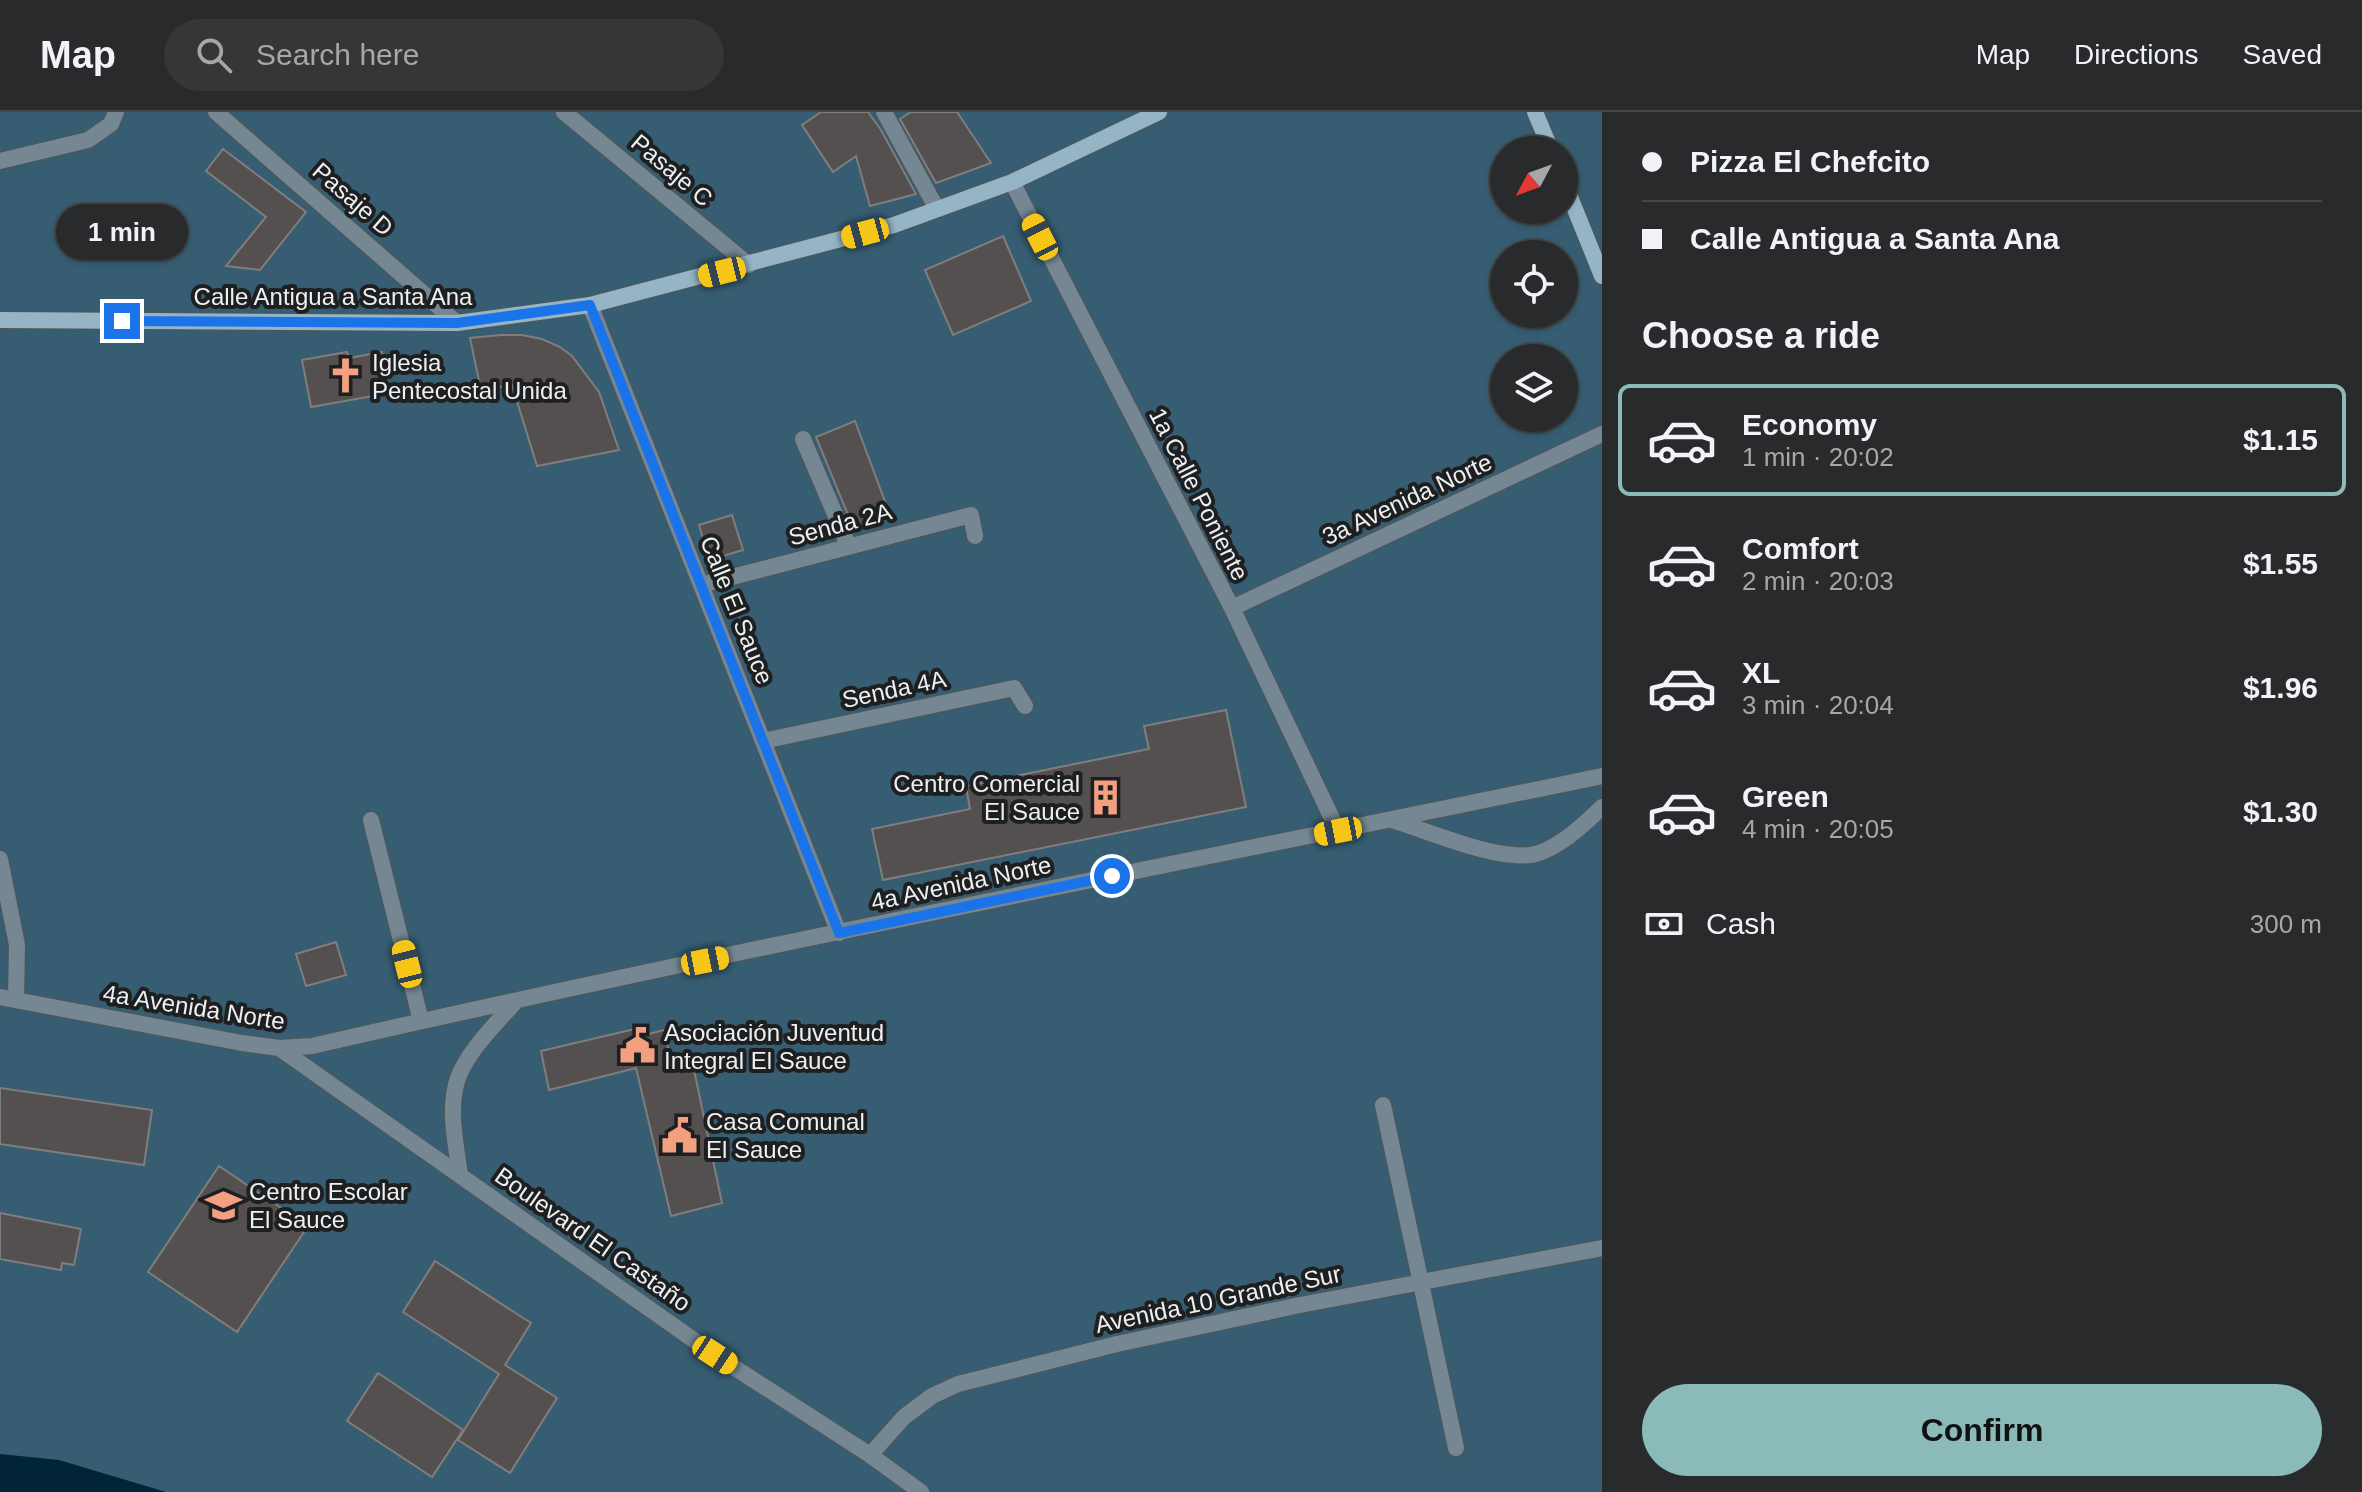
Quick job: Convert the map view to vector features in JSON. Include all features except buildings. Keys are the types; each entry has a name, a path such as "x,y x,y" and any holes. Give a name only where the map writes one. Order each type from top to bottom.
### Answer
{"street":[{"path":"0,161 88,140 111,124 116,112"},
{"name":"Pasaje D","path":"216,112 457,323"},
{"name":"Pasaje C","path":"564,112 749,265"},
{"path":"884,112 937,209"},
{"name":"Calle Antigua a Santa Ana","path":"0,320 457,323 590,305 894,225 1012,182 1159,112"},
{"path":"1535,112 1545,136"},
{"name":"1a Calle Poniente","path":"1012,182 1232,608 1338,831"},
{"path":"1578,217 1602,276"},
{"name":"Calle El Sauce","path":"590,305 839,933"},
{"name":"3a Avenida Norte","path":"1232,608 1602,434"},
{"path":"803,439 849,547"},
{"name":"Senda 2A","path":"701,585 971,515 975,536"},
{"name":"Senda 4A","path":"763,741 1014,688 1025,706"},
{"name":"4a Avenida Norte","path":"8,998 242,1043 279,1048 312,1046 839,933 1602,776"},
{"path":"1391,820 1505,855 1533,855 1562,842 1602,807"},
{"path":"371,820 421,1021"},
{"path":"0,859 17,945 8,998"},
{"path":"460,1175 453,1108 458,1079 476,1048 516,1001"},
{"name":"Boulevard El Castaño","path":"279,1048 715,1355 870,1455 921,1492"},
{"path":"1383,1105 1456,1448"},
{"name":"Avenida 10 Grande Sur","path":"870,1455 904,1417 932,1396 958,1384 1117,1344 1300,1305 1602,1248"}],"shaded area":[{"path":"0,112 1602,112 1602,1492 0,1492"},
{"path":"0,1454 59,1460 166,1492 0,1492"}],"place":[{"name":"Iglesia Pentecostal Unida","path":"346,376"},
{"name":"Centro Comercial El Sauce","path":"1106,797"},
{"name":"Asociación Juventud Integral El Sauce","path":"638,1046"},
{"name":"Casa Comunal El Sauce","path":"680,1135"},
{"name":"Centro Escolar El Sauce","path":"223,1205"}],"route":[{"path":"122,321 457,323 590,305 839,933 1112,876"}]}
